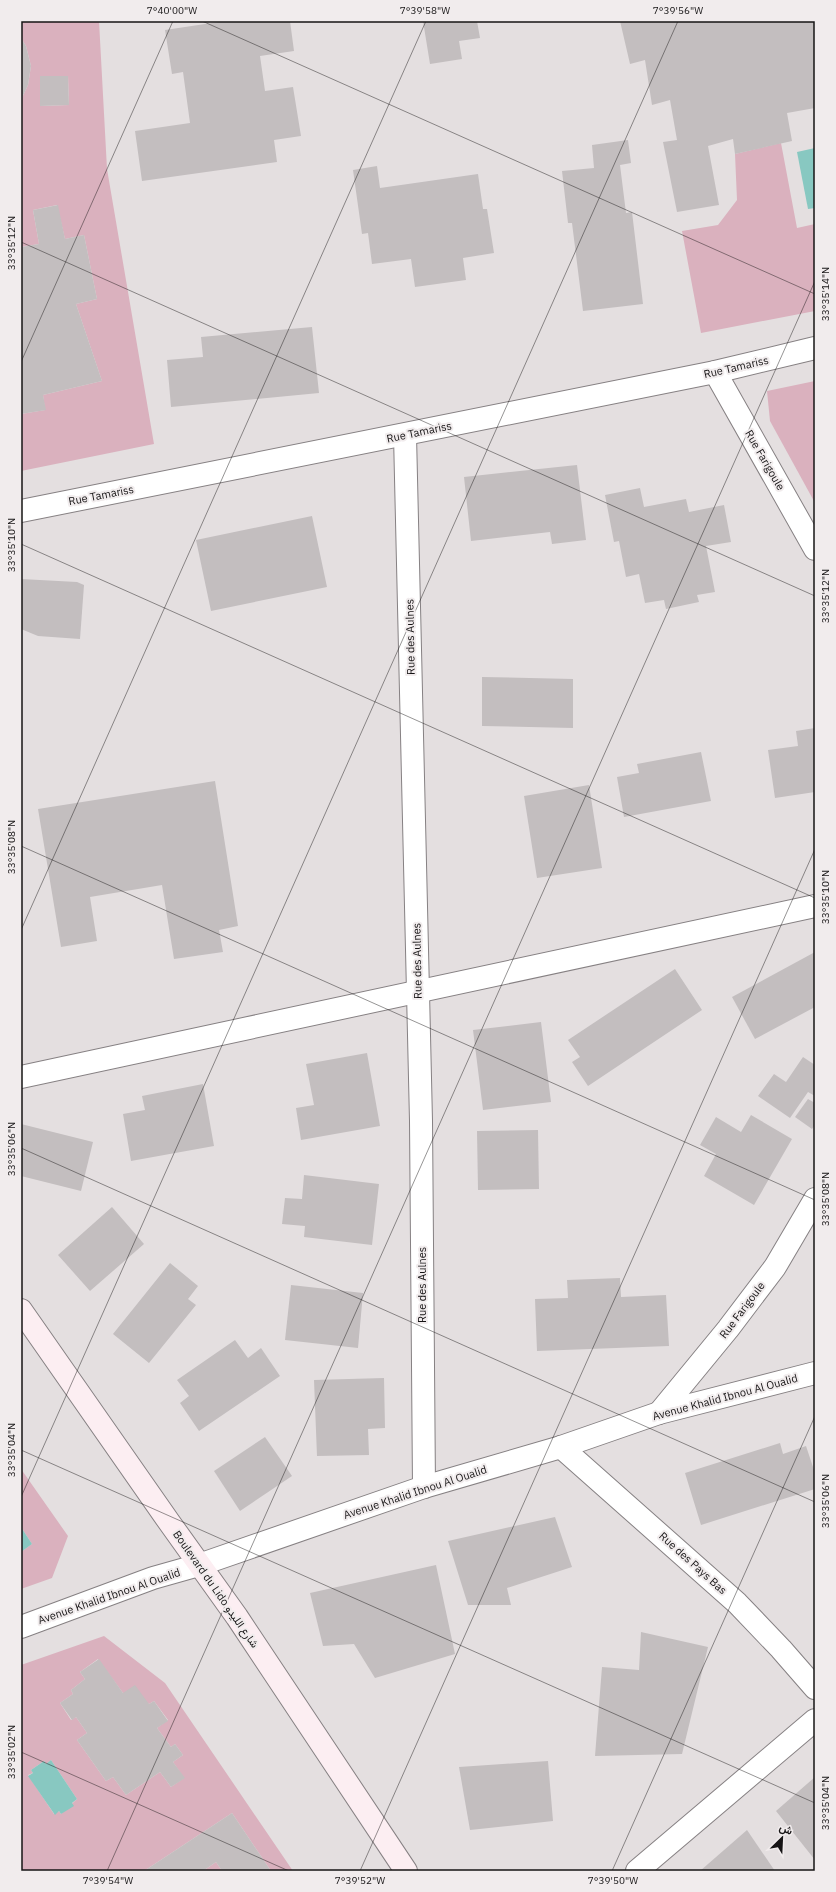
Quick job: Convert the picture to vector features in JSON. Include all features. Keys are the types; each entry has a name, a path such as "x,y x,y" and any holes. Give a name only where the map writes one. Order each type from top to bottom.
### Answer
{"main road":[{"name":"Boulevard du Lido شارع الليدو","path":"21,1310 237,1617 406,1871"}],"street":[{"name":"Rue Tamariss","path":"21,511 715,372 815,348"},
{"name":"Rue Farigoule","path":"715,372 815,549"},
{"name":"Rue des Aulnes","path":"405,435 421,1137 424,1487"},
{"path":"21,1077 815,906"},
{"name":"Rue Farigoule","path":"659,1413 728,1329 775,1267 815,1199"},
{"name":"Avenue Khalid Ibnou Al Oualid","path":"21,1627 153,1578 199,1565 424,1487 561,1447 659,1413 815,1373"},
{"name":"Rue des Pays Bas","path":"561,1447 738,1603 782,1649 815,1688"},
{"path":"636,1871 815,1720"}],"shaded area":[{"path":"21,21 99,21 107,169 154,444 21,471 21,414 45,410 43,395 102,381 76,304 97,299 84,235 65,239 57,205 33,210 39,244 21,247 21,100 28,85 31,66 26,46 21,38","holes":["40,76 68,76 69,105 40,106"]},
{"path":"781,143 797,228 815,224 815,311 701,333 682,231 718,225 737,200 735,154"},
{"path":"815,381 815,503 770,421 767,391"},
{"path":"21,1469 68,1536 52,1578 21,1589 21,1552 32,1544 21,1527"},
{"path":"104,1636 165,1683 293,1871 271,1871 232,1813 144,1871 21,1871 21,1665","holes":["98,1659 123,1693 149,1704 154,1701 168,1720 157,1728 171,1747 175,1744 183,1755 173,1762 184,1778 171,1787 160,1772 126,1795 113,1777 106,1781 77,1740 87,1733 76,1717 71,1720 60,1703 73,1694 71,1690 85,1679 80,1672","51,1760 77,1799 61,1814 59,1811 54,1814 28,1775 33,1773 31,1770 44,1761 46,1764"]},
{"path":"216,1862 222,1871 203,1871"}],"water":[{"path":"815,148 815,208 808,209 797,152"},
{"path":"21,1527 32,1544 21,1552"},
{"path":"51,1760 77,1799 72,1803 74,1806 61,1814 59,1811 55,1815 28,1776 33,1773 31,1770 44,1761 46,1764"}],"building":[{"path":"225,21 290,21 294,51 260,56 265,91 293,87 301,136 274,140 277,162 142,181 135,131 190,123 183,72 172,74 165,30"},
{"path":"423,21 477,21 480,38 459,41 462,59 430,64"},
{"path":"620,21 815,21 815,108 787,113 792,141 735,154 733,139 708,146 719,205 677,212 663,142 677,140 670,100 652,105 645,60 630,64"},
{"path":"21,38 26,46 31,66 28,85 21,100"},
{"path":"40,76 68,76 69,105 40,106"},
{"path":"628,140 631,163 620,165 626,213 632,212 643,304 583,311 572,223 568,223 562,171 594,168 592,145"},
{"path":"377,166 380,188 478,174 483,209 487,209 494,253 463,258 466,280 415,287 411,259 372,264 368,233 362,234 353,170"},
{"path":"58,205 65,239 84,235 97,299 76,304 102,381 43,395 46,410 21,414 21,247 39,244 33,210"},
{"path":"312,327 319,393 171,407 167,360 203,357 201,337"},
{"path":"577,465 586,540 552,544 550,532 471,541 464,477"},
{"path":"640,488 644,507 686,499 689,512 724,505 731,542 706,546 715,592 697,595 699,602 666,609 664,600 645,603 639,574 626,577 619,541 614,542 605,495"},
{"path":"312,516 327,587 211,611 196,540"},
{"path":"21,579 77,582 84,585 80,639 38,636 21,629"},
{"path":"482,677 573,679 573,728 482,726"},
{"path":"815,728 815,792 775,798 768,750 798,746 796,731"},
{"path":"701,752 711,801 624,817 617,777 639,773 637,764"},
{"path":"215,781 238,926 219,930 223,952 174,959 162,885 90,897 97,941 61,947 38,809"},
{"path":"589,785 602,868 537,878 524,796"},
{"path":"815,952 815,1007 755,1039 732,997"},
{"path":"675,969 702,1010 588,1086 572,1062 580,1057 568,1040"},
{"path":"541,1022 551,1102 483,1110 473,1030"},
{"path":"367,1053 380,1126 301,1140 296,1108 314,1105 306,1064"},
{"path":"803,1057 815,1065 815,1096 808,1092 790,1118 758,1096 774,1074 786,1082"},
{"path":"203,1084 214,1146 131,1161 123,1114 145,1110 142,1096"},
{"path":"808,1099 815,1103 815,1125 812,1129 795,1117"},
{"path":"751,1115 792,1139 754,1205 704,1176 716,1154 700,1145 716,1117 741,1132"},
{"path":"21,1124 93,1142 81,1191 21,1176"},
{"path":"538,1130 539,1189 478,1190 477,1131"},
{"path":"304,1175 379,1184 372,1245 304,1237 305,1226 282,1224 285,1198 302,1199"},
{"path":"112,1207 144,1244 90,1291 58,1255"},
{"path":"170,1263 198,1286 188,1299 196,1305 149,1363 113,1334"},
{"path":"620,1278 621,1297 666,1295 669,1346 537,1351 535,1299 568,1298 567,1280"},
{"path":"291,1285 363,1293 358,1348 285,1340"},
{"path":"235,1340 248,1358 261,1348 280,1376 199,1431 180,1403 189,1396 177,1380"},
{"path":"384,1378 385,1428 368,1429 369,1455 317,1456 314,1380"},
{"path":"265,1437 292,1476 240,1511 214,1471"},
{"path":"780,1443 783,1454 806,1446 815,1473 815,1489 701,1525 685,1473"},
{"path":"555,1517 572,1567 507,1588 511,1605 468,1605 448,1541"},
{"path":"436,1565 455,1654 375,1678 354,1644 323,1646 310,1593"},
{"path":"641,1632 708,1647 682,1754 595,1756 602,1667 639,1670"},
{"path":"99,1659 123,1693 135,1685 149,1704 154,1701 168,1721 157,1728 171,1747 175,1744 183,1755 173,1762 185,1778 171,1787 160,1772 126,1795 113,1777 106,1781 77,1740 87,1733 76,1717 72,1720 60,1703 73,1694 71,1690 85,1679 80,1672"},
{"path":"548,1761 553,1821 470,1830 459,1767"},
{"path":"815,1777 815,1860 776,1811"},
{"path":"232,1813 271,1871 222,1871 216,1862 203,1871 144,1871"},
{"path":"747,1830 775,1871 700,1871"}]}
